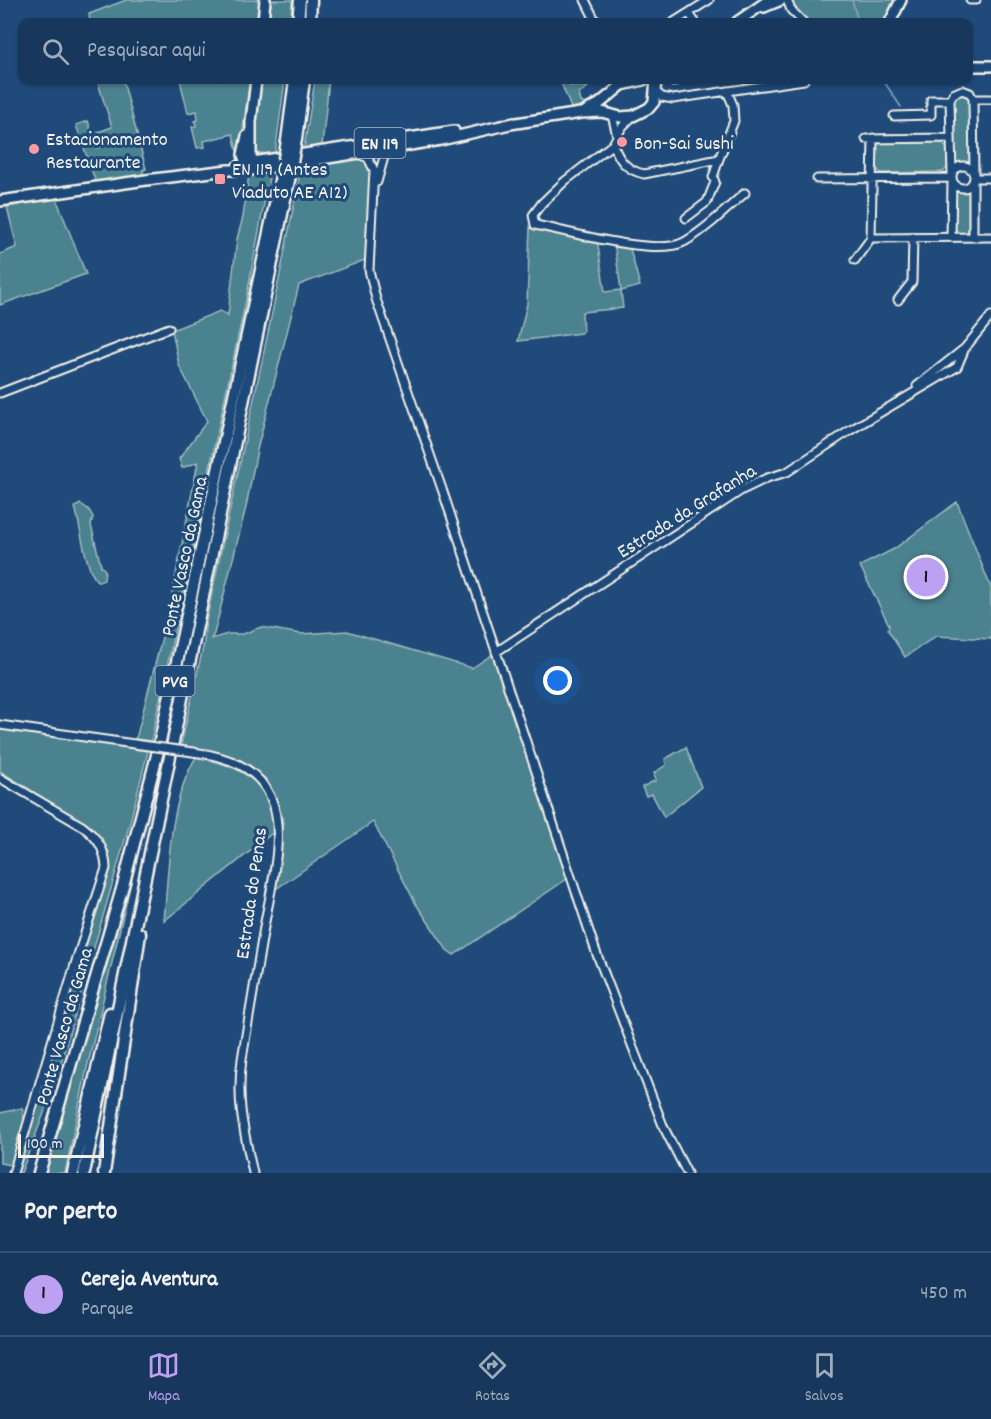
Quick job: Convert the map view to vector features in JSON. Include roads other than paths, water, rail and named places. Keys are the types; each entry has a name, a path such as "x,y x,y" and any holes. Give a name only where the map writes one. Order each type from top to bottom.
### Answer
{"highway":[{"path":"298,18 300,0"},
{"path":"310,18 311,0"},
{"name":"Ponte Vasco da Gama","path":"291,140 295,84"},
{"name":"Ponte Vasco da Gama","path":"84,1173 303,84"},
{"name":"Ponte Vasco da Gama","path":"39,1173 129,865 158,755 285,180"},
{"name":"Ponte Vasco da Gama","path":"73,1173 160,797"},
{"name":"Ponte Vasco da Gama","path":"104,1173 160,797"}],"main road":[{"path":"263,18 265,0"},
{"path":"743,18 763,5 781,0"},
{"path":"892,18 901,0"},
{"path":"973,66 991,66"},
{"path":"247,167 251,155 251,122 256,84"},
{"path":"626,84 610,95 607,106 612,114 624,117 633,116 652,105 656,86"},
{"name":"EN 119","path":"581,113 594,108 610,95"},
{"name":"EN 119","path":"247,167 273,159 581,113 612,114"},
{"path":"247,167 243,155 251,122"},
{"name":"EN 119","path":"0,201 400,147 514,123"},
{"path":"250,144 257,156 273,159"}],"street":[{"path":"588,0 595,18"},
{"path":"681,18 709,0"},
{"path":"787,0 791,10 799,18"},
{"path":"970,0 975,0"},
{"path":"763,5 775,5 791,10"},
{"path":"689,13 692,18"},
{"path":"610,95 615,84"},
{"path":"656,86 662,97 673,99 776,84"},
{"path":"951,237 950,99 953,94 962,90 970,93 973,99 974,237"},
{"path":"686,218 706,202 715,182 713,177 734,121 733,105 727,91"},
{"path":"894,116 931,115 931,100 950,99"},
{"path":"973,99 991,99"},
{"path":"612,114 616,136"},
{"path":"633,116 622,127 612,144 565,181 542,203 533,215 535,225 660,248 669,247 683,243 745,193"},
{"path":"433,135 385,145 379,150 374,160 369,263 372,286 596,952 664,1128 687,1173"},
{"path":"855,260 871,238 872,178 869,139 950,138"},
{"path":"612,144 622,163 633,171 644,174 719,159"},
{"path":"367,145 379,150 382,156 373,214"},
{"path":"381,165 388,152 400,147"},
{"path":"356,153 368,158 374,170"},
{"path":"952,178 956,168 963,166 970,168 974,178"},
{"path":"952,178 960,189 968,188 974,178"},
{"path":"817,179 952,178"},
{"path":"974,178 991,178"},
{"path":"897,300 912,282 913,237"},
{"path":"871,238 991,237"},
{"name":"Estrada da Grafanha","path":"496,652 742,490 761,480 787,472 897,402 965,348 991,316"},
{"path":"0,393 169,328"},
{"name":"Estrada do Penas","path":"0,725 193,752 226,759 249,770 266,787 277,816 276,857 239,1087 240,1111 253,1173"},
{"path":"0,778 95,836 105,856 106,868 13,1173"}],"waterway":[{"path":"852,0 857,18"},
{"path":"886,84 901,107"}],"place":[{"name":"Bon-Sai Sushi","path":"622,142"},
{"name":"Estacionamento Restaurante","path":"34,149"},
{"name":"EN 119 (Antes Viaduto AE A12)","path":"220,179"},
{"name":"Cereja Aventura","path":"926,577"}]}
